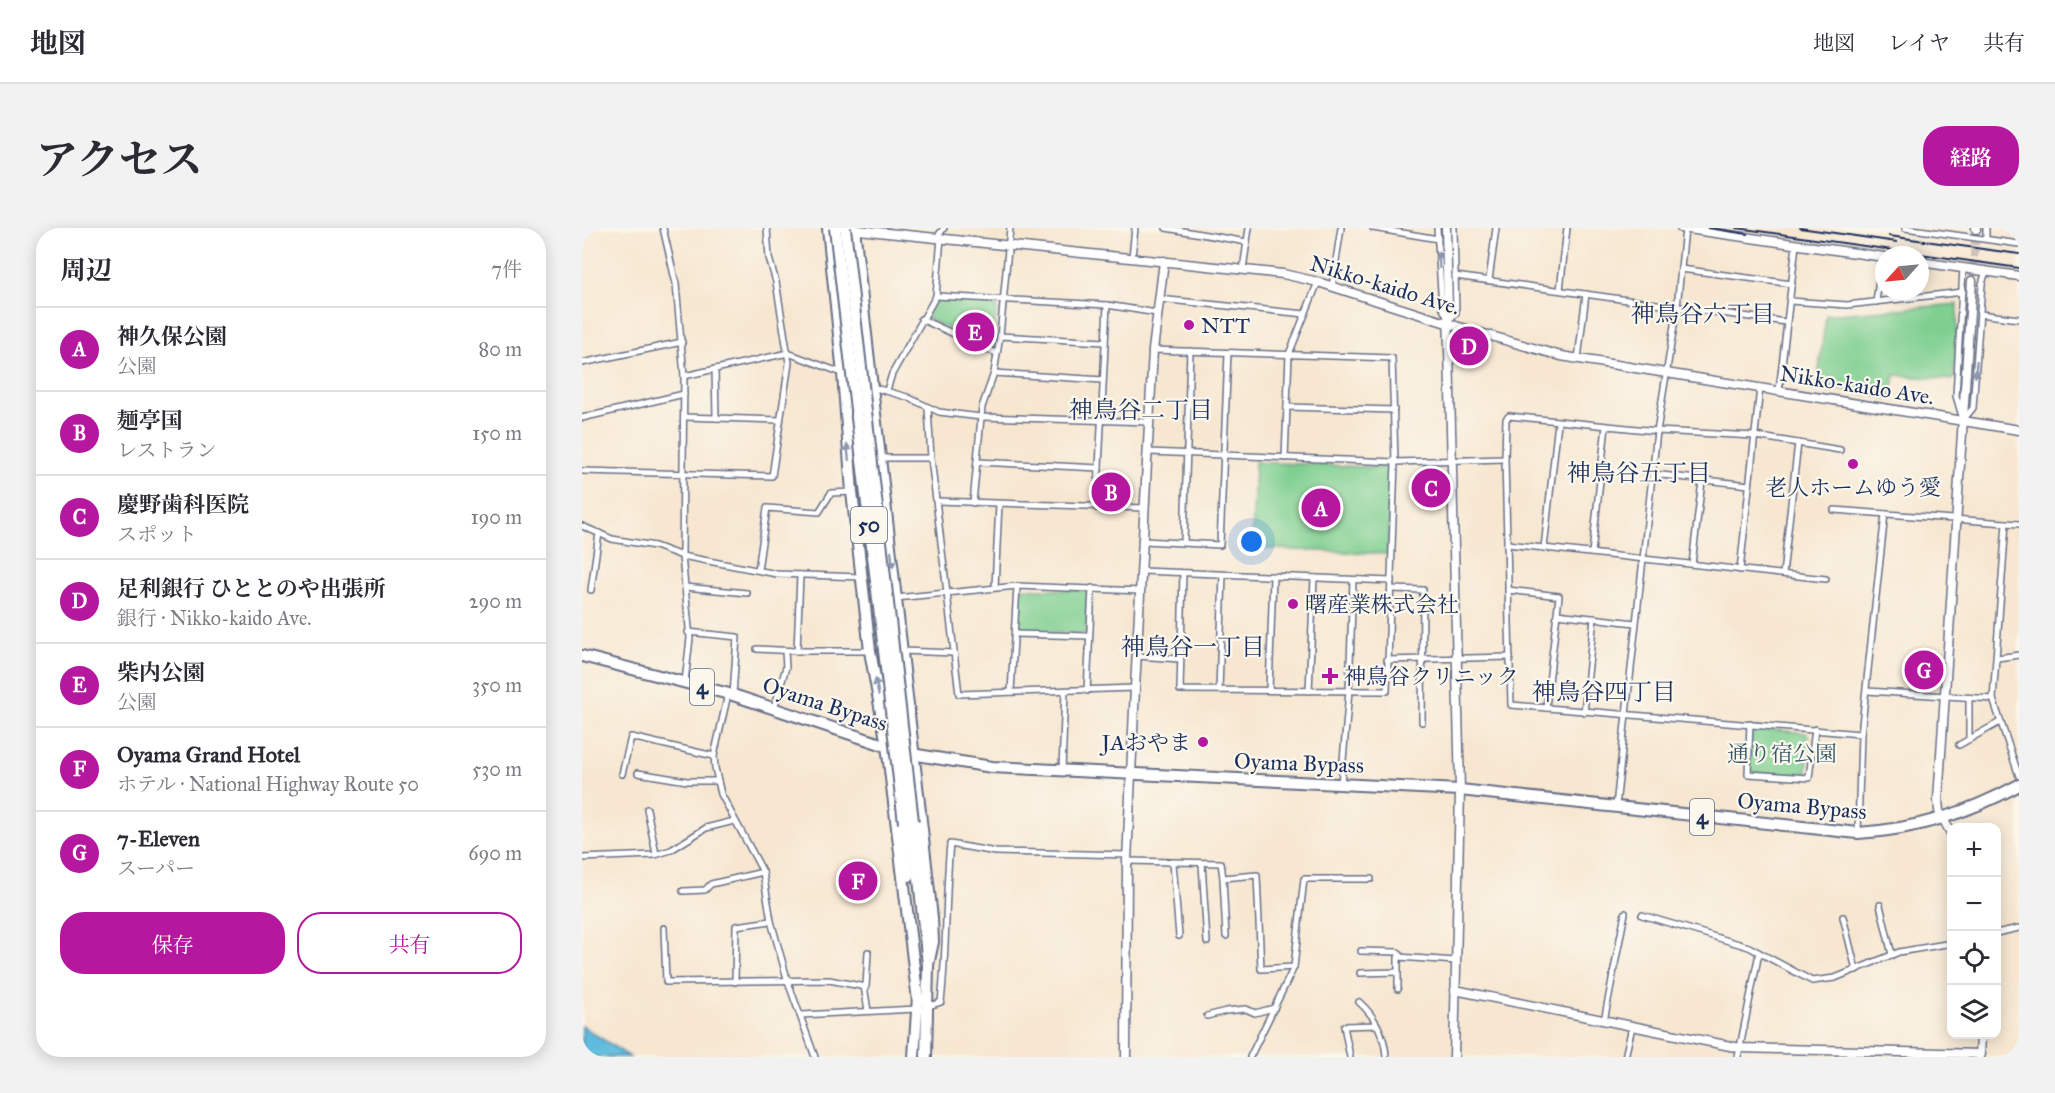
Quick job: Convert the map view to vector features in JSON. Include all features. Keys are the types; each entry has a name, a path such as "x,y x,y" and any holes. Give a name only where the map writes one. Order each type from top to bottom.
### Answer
{"highway":[{"path":"828,228 861,577 870,651 887,745 922,1005"},
{"name":"50","path":"835,228 908,822 928,965 914,1057"},
{"path":"849,228 872,387 911,754 932,918 933,942 928,965"},
{"name":"50","path":"849,228 908,822 926,1057"},
{"name":"Oyama Bypass","path":"582,656 730,694 911,754 992,767 1460,790 1858,833 1888,830 1943,819 1981,805 2019,785"}],"street":[{"path":"663,228 676,284 684,376 682,556 690,638 685,682"},
{"path":"582,471 772,476 789,363 776,282 769,258 767,228"},
{"name":"Nikko-kaido Ave.","path":"849,228 1283,274 1332,286 1578,359 2019,430"},
{"path":"886,390 921,319 936,296 939,237 944,228"},
{"path":"973,503 982,407 994,373 1000,336 1010,228"},
{"path":"1132,257 1135,228"},
{"path":"1166,228 1247,242"},
{"path":"1243,269 1248,228"},
{"path":"1332,286 1341,228"},
{"path":"1373,228 1438,239"},
{"path":"1437,228 1442,307 1449,322"},
{"path":"1446,228 1460,790 1454,1057"},
{"path":"1449,322 1456,313 1454,228"},
{"path":"1488,280 1496,228"},
{"path":"1560,290 1567,228"},
{"path":"1616,808 1657,431 1677,307 1683,228 1875,256"},
{"path":"1905,228 2019,244"},
{"path":"1962,236 1964,228"},
{"path":"1986,228 1986,239"},
{"path":"1779,391 1796,245"},
{"path":"1126,1057 1127,858 1135,688 1153,350 1164,261"},
{"path":"1929,263 2019,276"},
{"path":"1963,268 1956,396 1963,420"},
{"path":"1681,269 1792,284"},
{"path":"1963,420 1973,408 1982,284 1986,271"},
{"path":"1455,276 1786,322"},
{"path":"1947,827 1938,800 1972,281"},
{"path":"1286,458 1289,354 1318,282"},
{"path":"1790,301 1847,305 1963,292"},
{"path":"1578,359 1586,294"},
{"path":"936,296 1107,305 1157,313"},
{"path":"1159,299 1305,314"},
{"path":"1097,508 1107,305"},
{"path":"1980,315 2019,319"},
{"path":"921,319 996,354"},
{"path":"1000,336 1104,342"},
{"path":"582,363 682,342"},
{"path":"1153,350 1392,358 1395,462 1387,691 1180,690 1183,573"},
{"path":"1184,543 1190,351"},
{"path":"684,376 788,353 843,374"},
{"path":"1144,541 1220,544 1228,353"},
{"path":"715,369 716,418"},
{"path":"994,373 1103,380"},
{"path":"872,387 886,390 939,412 981,417 1150,422"},
{"path":"1740,570 1760,388"},
{"path":"582,418 684,394"},
{"path":"1287,407 1394,410"},
{"path":"928,408 931,458 959,694 1135,688"},
{"path":"1840,450 1755,436 1657,431 1509,416 1506,419 1504,459 1511,705 1861,734"},
{"path":"684,417 780,420"},
{"path":"1544,548 1558,422"},
{"path":"1592,553 1606,426"},
{"path":"1783,574 1798,443"},
{"path":"1149,452 1395,462 1504,459"},
{"path":"880,458 931,458"},
{"path":"977,462 1099,468"},
{"path":"1653,474 1749,485"},
{"path":"1692,564 1702,481"},
{"path":"758,570 767,508 819,512 831,494 852,492"},
{"path":"937,501 1146,508"},
{"path":"995,587 999,504"},
{"path":"1834,510 2019,524"},
{"path":"1858,833 1861,734 1885,514"},
{"path":"2006,523 1993,699 2019,776"},
{"path":"582,526 612,539 655,546 682,556 758,570 861,577"},
{"path":"591,590 599,533"},
{"path":"1507,544 1826,579"},
{"path":"1142,571 1391,581"},
{"path":"797,651 800,574"},
{"path":"1219,690 1223,575"},
{"path":"1269,690 1273,577"},
{"path":"1309,691 1314,578"},
{"path":"1341,784 1349,692 1353,580"},
{"path":"896,598 1017,586 1141,591"},
{"path":"1011,692 1017,586"},
{"path":"685,587 747,593"},
{"path":"1087,691 1092,588"},
{"path":"1391,589 1424,590 1422,722"},
{"path":"1508,590 1559,596 1546,708"},
{"path":"1557,614 1635,623"},
{"path":"1584,712 1594,618"},
{"path":"688,632 737,637 730,694 714,756 718,781 734,820 763,872 771,921 788,982 815,1057"},
{"path":"1016,634 1089,636"},
{"path":"757,649 870,651"},
{"path":"774,708 786,667 785,651"},
{"path":"900,651 954,653"},
{"path":"1997,658 2019,655"},
{"path":"1137,656 1180,659"},
{"path":"1387,660 1510,657"},
{"path":"1062,772 1065,691"},
{"path":"1867,691 1993,699"},
{"path":"1969,698 1969,739"},
{"path":"1959,745 2000,722"},
{"path":"1750,724 1748,774 1809,778 1815,729"},
{"path":"622,774 631,737 714,756"},
{"path":"638,773 687,781 718,781"},
{"path":"647,809 656,854"},
{"path":"582,858 656,854 671,850 706,828 734,820"},
{"path":"801,1015 868,1011 941,1002 950,844 996,852 1127,858 1173,863 1221,863 1226,936"},
{"path":"1173,863 1179,936"},
{"path":"1202,864 1207,942"},
{"path":"683,891 705,890 711,885 763,872"},
{"path":"1223,878 1257,875 1261,969 1294,967"},
{"path":"1250,1057 1294,967 1304,879 1371,879"},
{"path":"1880,905 1892,955"},
{"path":"1604,1021 1625,913"},
{"path":"1642,915 1749,946 1812,981 1835,978 1892,955 1947,944"},
{"path":"1843,916 1856,970"},
{"path":"735,982 736,926 771,921"},
{"path":"664,928 666,982 829,980 864,986"},
{"path":"2001,932 2019,928"},
{"path":"1361,951 1398,951 1401,956"},
{"path":"868,952 867,984 864,986 868,1011"},
{"path":"1738,1057 1759,952"},
{"path":"1401,956 1456,961"},
{"path":"1398,989 1398,957 1401,956"},
{"path":"1360,973 1398,972"},
{"path":"1455,990 1740,1048 1981,1055 1981,1039"},
{"path":"1359,1002 1368,1010 1385,1041 1386,1057"},
{"path":"1207,1016 1246,1009 1255,1013 1274,1008"},
{"path":"1350,1057 1344,1026 1377,1025"},
{"path":"1625,1057 1632,1027"}],"green space":[{"path":"940,300 994,303 997,307 993,346 988,348 926,318 934,302"},
{"path":"1958,304 1954,380 1895,375 1891,399 1817,385 1826,315"},
{"path":"1255,462 1391,468 1388,554 1252,548"},
{"path":"1019,588 1088,591 1086,634 1018,631"},
{"name":"通り宿公園","path":"1755,728 1806,733 1809,736 1807,773 1805,775 1752,773 1749,770 1751,732"}],"water":[{"path":"582,1026 630,1057 582,1057"}],"tunnel":[{"path":"1972,281 1976,230"}],"railway":[{"path":"1708,228 1747,234"},
{"path":"1737,228 2019,268"},
{"path":"1800,228 1897,242"},
{"path":"1889,236 2019,254"}],"place":[{"name":"NTT","path":"1189,325"},
{"name":"柴内公園","path":"975,332"},
{"name":"足利銀行 ひととのや出張所","path":"1469,346"},
{"name":"老人ホームゆう愛","path":"1853,464"},
{"name":"慶野歯科医院","path":"1431,488"},
{"name":"麺亭国","path":"1111,492"},
{"name":"神久保公園","path":"1321,508"},
{"name":"曙産業株式会社","path":"1293,604"},
{"name":"7-Eleven","path":"1924,670"},
{"name":"神鳥谷クリニック","path":"1330,676"},
{"name":"JAおやま","path":"1203,742"},
{"name":"Oyama Grand Hotel","path":"858,881"}],"district":[{"name":"神鳥谷六丁目","path":"1703,314"},
{"name":"神鳥谷二丁目","path":"1141,410"},
{"name":"神鳥谷五丁目","path":"1639,473"},
{"name":"神鳥谷一丁目","path":"1193,647"},
{"name":"神鳥谷四丁目","path":"1604,692"}]}
